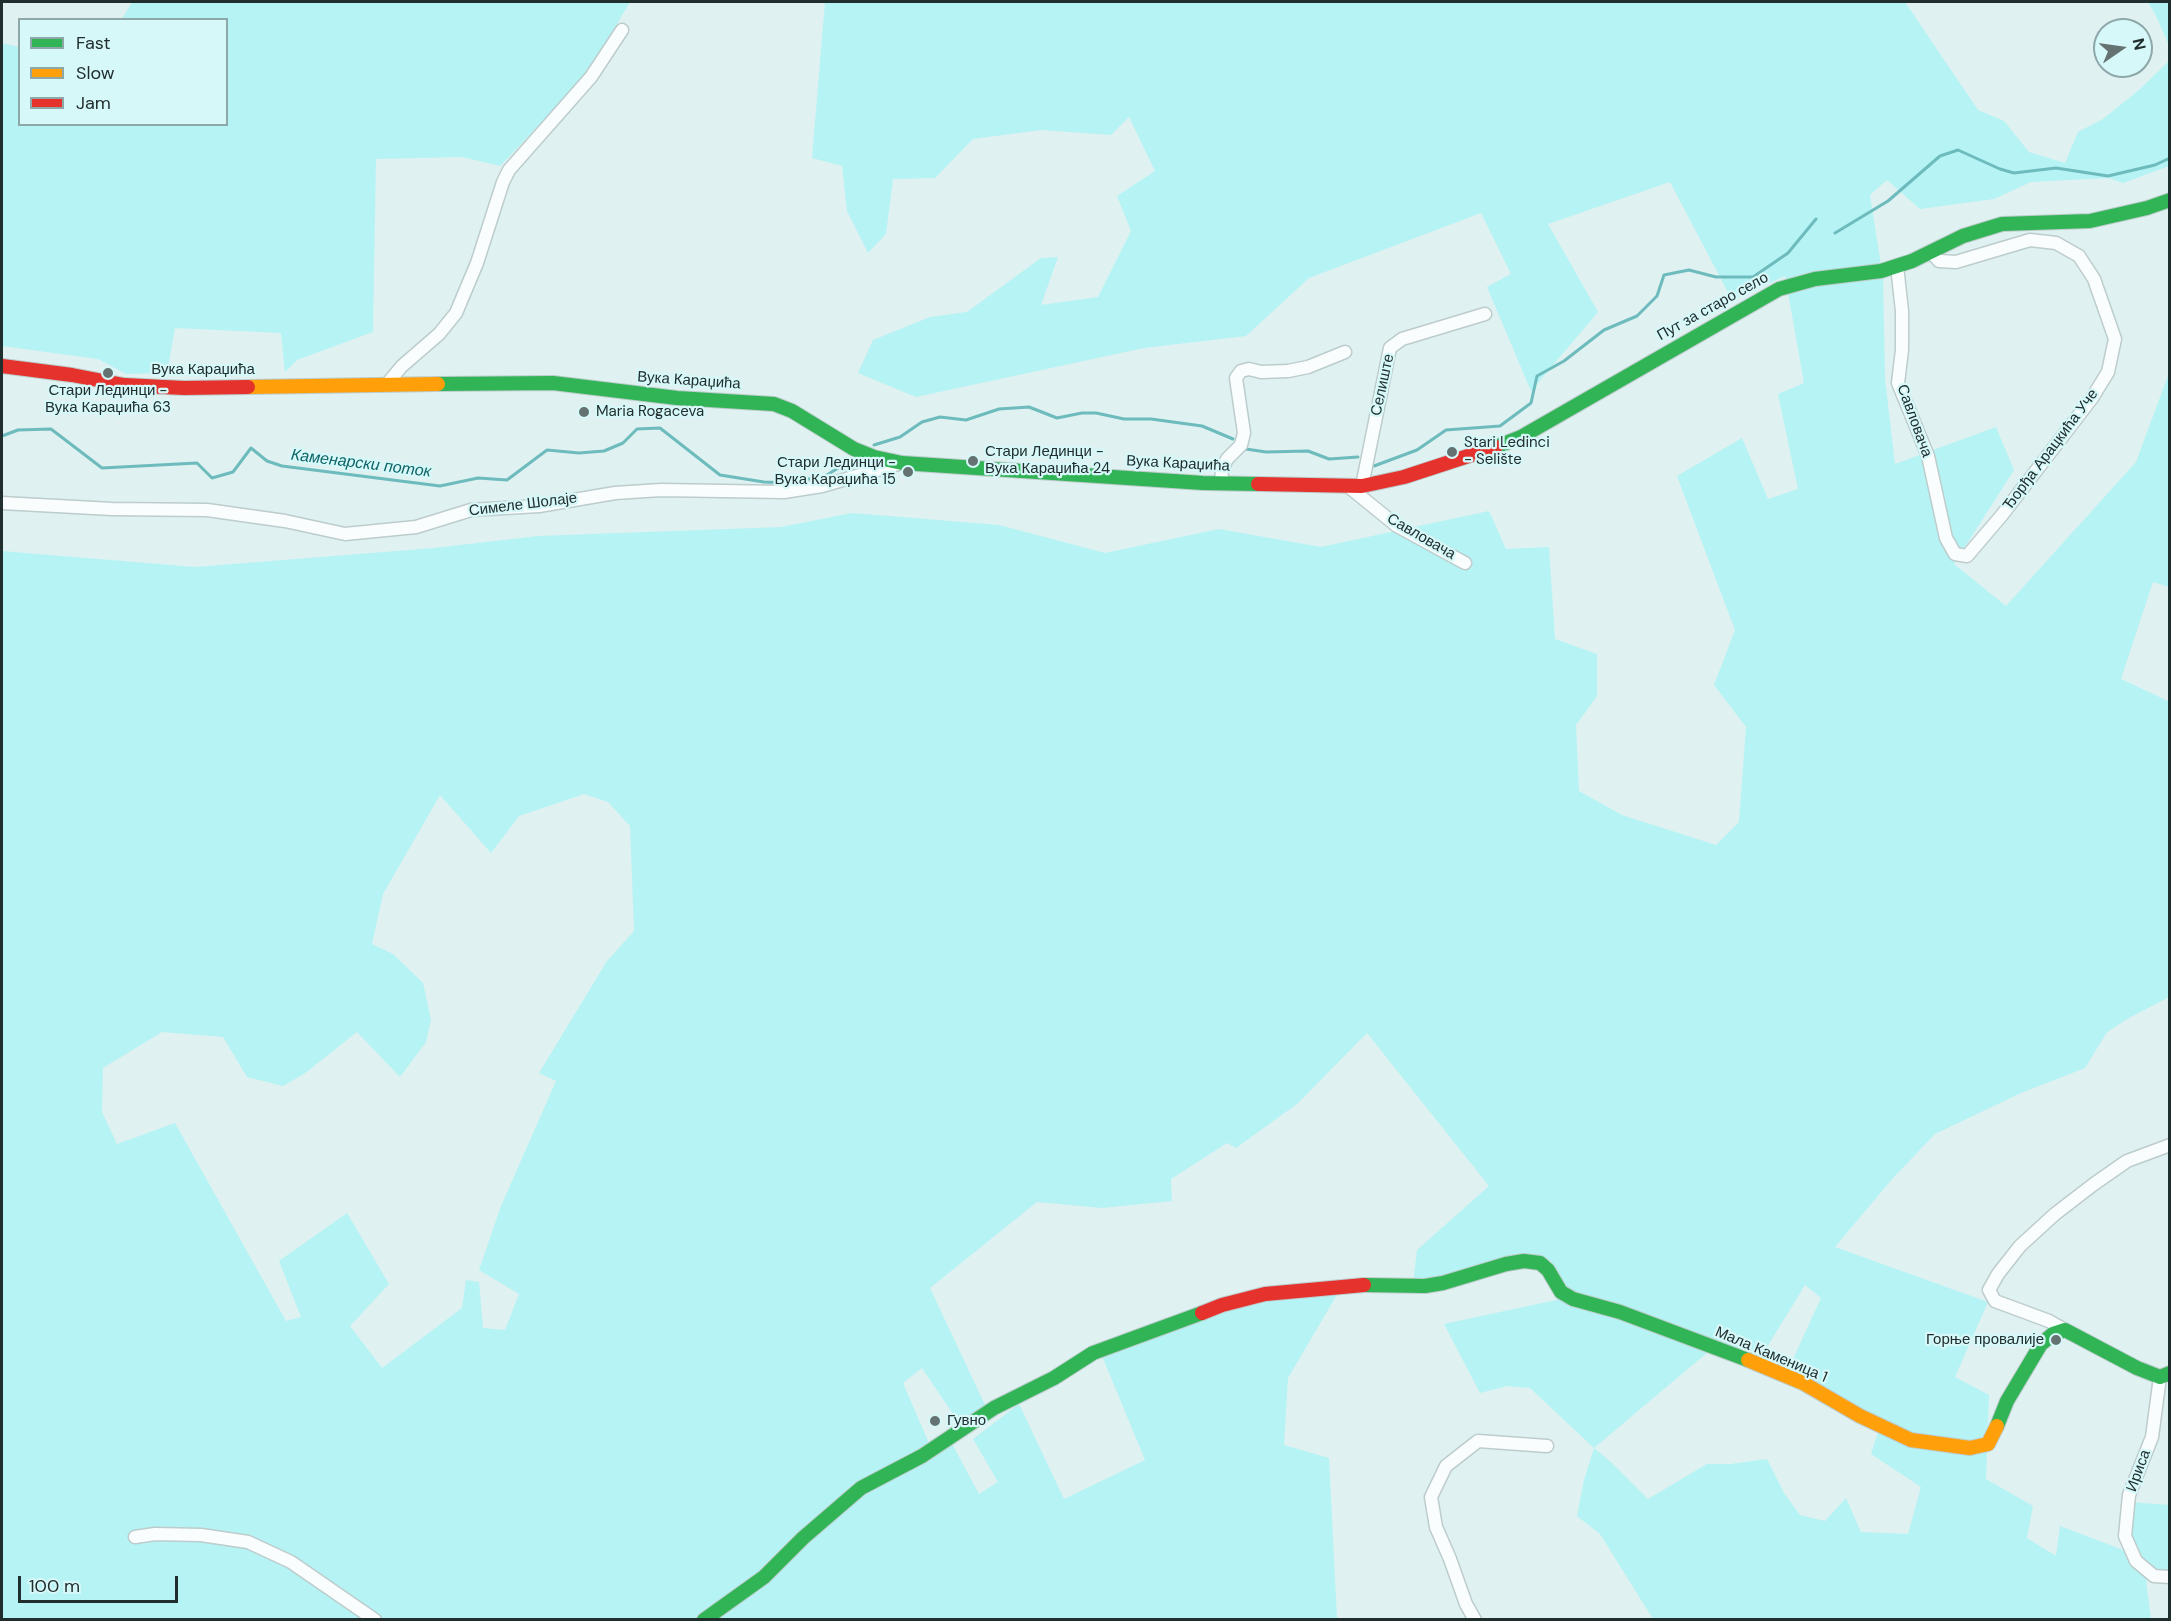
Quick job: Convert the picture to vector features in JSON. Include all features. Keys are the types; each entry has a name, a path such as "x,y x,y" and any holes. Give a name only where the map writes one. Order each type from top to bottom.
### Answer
{"street":[{"path":"387,384 402,366 439,334 456,313 477,263 509,170 591,77 622,30"},
{"name":"Пут за старо село","path":"1355,487 1404,477 1482,453 1521,437 1779,289 1815,279 1881,271 1964,236 2002,224 2090,221 2147,208 2169,200"},
{"name":"Ђорђа Арацкића Уче","path":"1930,252 1939,261 1956,262 2030,240 2056,243 2079,256 2094,279 2115,339 2108,372 2092,398 1972,552"},
{"name":"Савловача","path":"1897,266 1902,311 1902,350 1898,383 1928,456 1946,538 1955,554 1967,556 1972,552"},
{"name":"Селиште","path":"1355,487 1389,348 1402,339 1485,314"},
{"path":"1221,483 1222,471 1227,459 1241,444 1244,433 1236,378 1241,371 1249,369 1261,372 1288,371 1308,367 1345,352"},
{"name":"Вука Караџића","path":"2,366 72,375 124,385 184,388 553,383 677,398 774,404 792,411 854,449 874,457 902,463 1221,483 1355,487"},
{"name":"Симеле Шолаје","path":"2,503 112,509 207,510 285,521 345,534 416,527 471,510 539,506 615,493 660,490 784,492 822,486 902,463"},
{"name":"Савловача","path":"1355,487 1397,526 1465,563"},
{"path":"2165,1375 2137,1368 2049,1320 1995,1301 1989,1290 1998,1274 2020,1246 2055,1214 2127,1161 2169,1145"},
{"name":"Мала Каменица 1","path":"704,1620 764,1577 803,1538 861,1488 922,1456 994,1408 1054,1378 1093,1353 1222,1305 1265,1294 1364,1285 1425,1286 1443,1283 1506,1264 1524,1261 1540,1263 1548,1270 1561,1292 1573,1299 1620,1312 1746,1359 1803,1383 1860,1416 1911,1440 1970,1448 1988,1444 2007,1401 2041,1344 2053,1334 2064,1330"},
{"name":"Ириса","path":"2165,1375 2152,1437 2129,1495 2125,1536 2136,1560 2154,1576 2169,1577"},
{"path":"1475,1620 1466,1604 1436,1527 1431,1497 1446,1466 1478,1441 1547,1446"},
{"path":"135,1537 155,1534 201,1535 248,1542 291,1562 375,1620"}],"shaded area":[{"path":"132,2 630,2 587,75 500,166 462,157 376,159 373,332 297,360 285,372 281,333 175,328 167,373 126,374 98,359 2,346 2,43 18,47 18,126 228,126 228,18 123,18"},
{"path":"825,2 1905,2 1978,110 2004,121 2029,152 2065,163 2078,132 2103,119 2153,78 2169,61 2169,166 2123,183 2108,178 2031,182 1994,199 1920,209 1887,180 1870,195 1883,278 1885,379 1895,464 1996,427 2014,470 1954,564 2006,606 2136,462 2169,373 2169,587 2153,582 2121,679 2168,701 2169,697 2169,997 2107,1032 2085,1068 2021,1093 1935,1134 1893,1178 1835,1247 1988,1302 1955,1377 1989,1395 1986,1479 2033,1506 2027,1538 2056,1556 2060,1526 2126,1551 2129,1502 2169,1505 2169,1575 2146,1580 2151,1619 1653,1619 1600,1534 1577,1516 1584,1480 1594,1448 1530,1388 1507,1386 1480,1393 1444,1324 1570,1297 1551,1261 1413,1284 1417,1250 1489,1186 1367,1033 1297,1104 1236,1148 1227,1143 1171,1179 1172,1201 1102,1208 1037,1202 930,1288 985,1405 959,1423 922,1368 903,1383 934,1455 951,1442 979,1494 998,1482 973,1439 1019,1404 1064,1499 1145,1460 1100,1351 1263,1288 1345,1281 1288,1378 1284,1445 1329,1458 1337,1619 2,1619 2,551 195,567 434,548 538,536 781,527 852,513 999,525 1105,553 1219,529 1321,547 1489,511 1506,549 1549,547 1555,639 1597,654 1597,696 1576,725 1579,791 1622,815 1716,845 1739,822 1746,727 1714,685 1735,630 1677,476 1742,438 1768,499 1798,489 1778,394 1804,383 1785,276 1732,300 1670,182 1548,224 1598,312 1531,391 1487,287 1511,274 1481,213 1309,278 1246,336 1144,348 916,397 858,373 873,340 930,317 967,312 1041,258 1058,257 1041,305 1098,297 1131,231 1117,196 1155,171 1129,117 1111,135 1041,130 973,139 935,178 893,179 886,234 868,253 847,211 842,166 812,158","holes":["584,794 608,802 630,826 634,931 607,961 539,1073 556,1081 501,1206 479,1270 519,1294 505,1330 483,1328 479,1282 466,1280 462,1308 382,1368 350,1326 389,1284 347,1213 279,1261 301,1317 286,1321 175,1123 117,1144 102,1112 103,1068 162,1032 223,1037 247,1077 283,1086 304,1074 357,1032 400,1077 426,1042 431,1020 423,983 393,954 372,944 383,894 440,795 491,853 519,816","1805,1285 1821,1298 1788,1370 1881,1423 1871,1454 1921,1487 1908,1534 1861,1532 1846,1498 1825,1521 1800,1515 1784,1493 1767,1459 1731,1464 1707,1464 1648,1499 1594,1448 1714,1347 1764,1352"]},
{"path":"2148,2 2169,2 2169,45 2155,14"}],"waterway":[{"name":"Каменарски поток","path":"1835,233 1888,201 1940,156 1958,150 2014,173 2056,168 2108,176 2155,165 2170,158"},
{"name":"Каменарски поток","path":"1374,466 1417,450 1446,430 1500,426 1531,403 1537,376 1564,361 1604,330 1637,316 1657,296 1664,275 1689,270 1716,277 1753,277 1788,253 1816,219"},
{"name":"Каменарски поток","path":"874,445 900,437 922,422 940,417 966,420 999,409 1029,407 1057,418 1096,413 1124,419 1151,419 1202,426 1233,439"},
{"name":"Каменарски поток","path":"2,436 18,430 51,429 102,468 197,463 212,478 233,472 251,448 267,461 282,466 440,486 478,478 507,480 547,450 579,453 604,451 623,443 637,429 660,428 720,475 764,482 791,483 827,475 838,468 861,460"},
{"name":"Каменарски поток","path":"1246,449 1266,452 1308,451 1329,459 1358,457"}],"traffic: fast":[{"path":"1496,447 1521,437 1779,289 1815,279 1881,271 1912,261 1963,236 2002,224 2090,221 2147,208 2170,200"},
{"path":"438,384 553,383 677,398 774,404 792,411 854,449 874,457 902,463 1203,483 1258,484"},
{"path":"1364,1285 1425,1286 1443,1283 1506,1264 1524,1261 1540,1263 1548,1270 1561,1292 1573,1299 1620,1312 1748,1360"},
{"path":"704,1620 764,1577 803,1538 861,1488 922,1456 994,1408 1054,1378 1093,1353 1202,1313"},
{"path":"1997,1426 2007,1401 2041,1344 2053,1334 2065,1330 2137,1368 2160,1377 2170,1373"}],"traffic: slow":[{"path":"248,387 438,384"},
{"path":"1748,1360 1803,1383 1860,1416 1911,1440 1970,1448 1988,1444 1997,1426"}],"traffic: jam":[{"path":"2,366 72,375 124,385 184,388 248,387"},
{"path":"1258,484 1362,486 1404,477 1496,447"},
{"path":"1202,1313 1222,1305 1265,1294 1364,1285"}],"place":[{"name":"Стари Лединци - Вука Караџића 63","path":"108,373"},
{"name":"Maria Rogaceva","path":"584,412"},
{"name":"Stari Ledinci - Selište","path":"1452,452"},
{"name":"Стари Лединци - Вука Караџића 24","path":"973,461"},
{"name":"Стари Лединци - Вука Караџића 15","path":"908,472"},
{"name":"Горње провалије","path":"2056,1340"},
{"name":"Гувно","path":"935,1421"}]}
